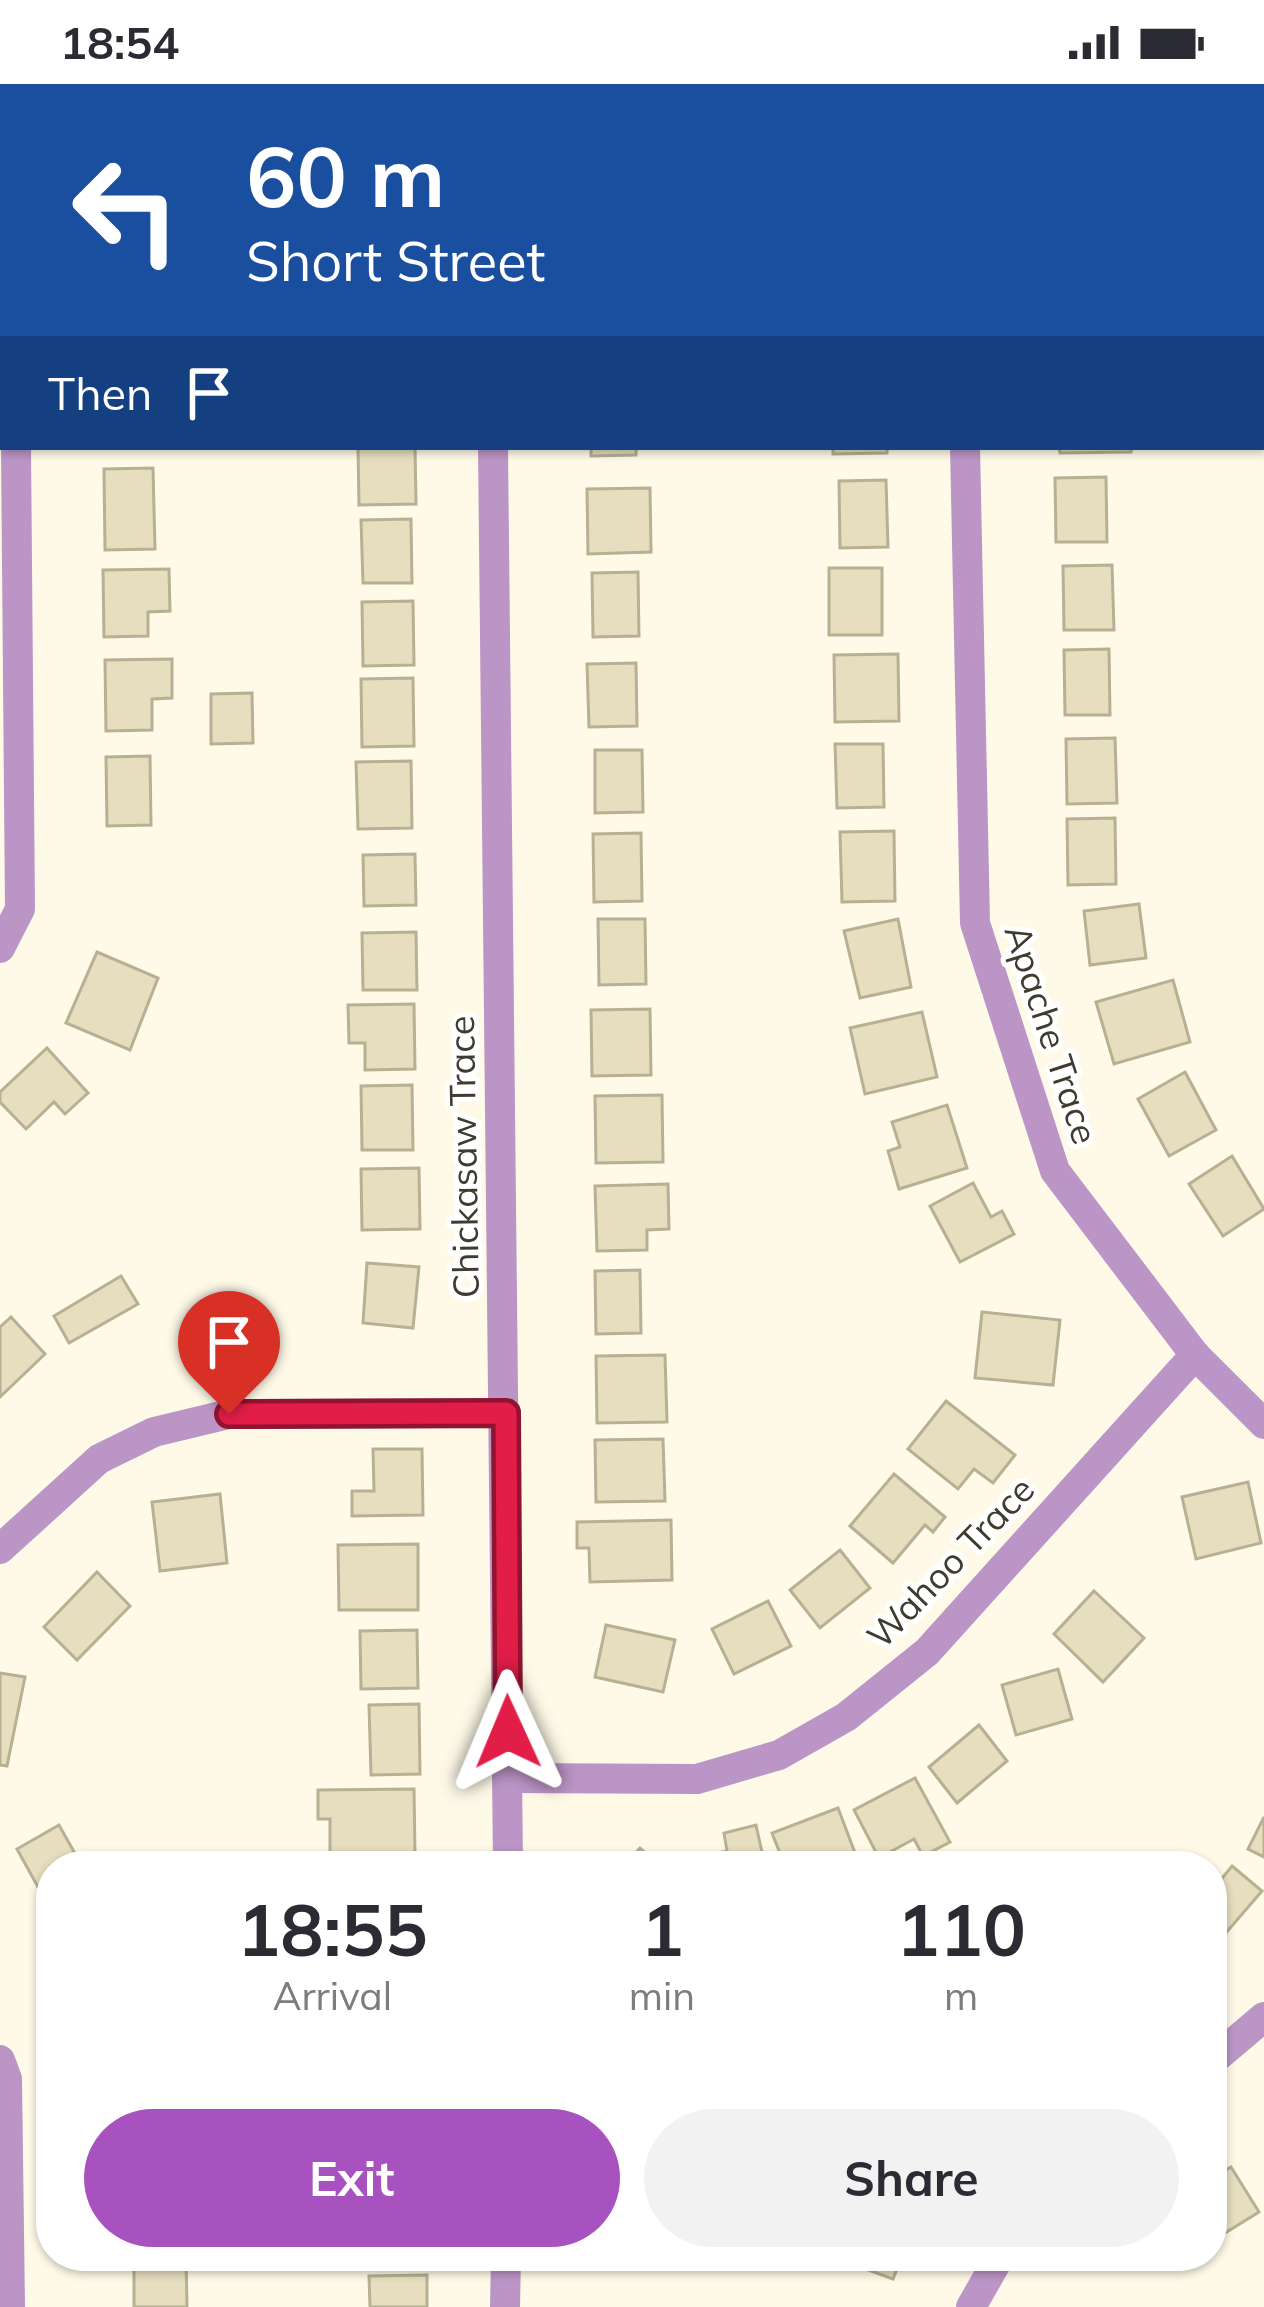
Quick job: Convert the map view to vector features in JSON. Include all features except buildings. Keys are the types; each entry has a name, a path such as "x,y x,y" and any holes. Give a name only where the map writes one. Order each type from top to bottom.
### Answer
{"street":[{"path":"0,948 20,909 9,563 16,450"},
{"name":"Chickasaw Trace","path":"493,450 508,1851"},
{"name":"Apache Trace","path":"965,450 975,923 1055,1171 1195,1355 1264,1424"},
{"name":"Wahoo Trace","path":"508,1778 697,1779 779,1755 846,1718 927,1652 1195,1355"},
{"path":"0,1549 99,1460 154,1432 229,1414 506,1413"},
{"path":"1227,2048 1264,2018"},
{"path":"1227,2054 1264,2048"},
{"path":"0,2060 7,2079 10,2307"},
{"path":"505,2307 506,2271"},
{"path":"971,2307 991,2271"}],"route":[{"path":"229,1414 506,1413 508,1732"}]}
